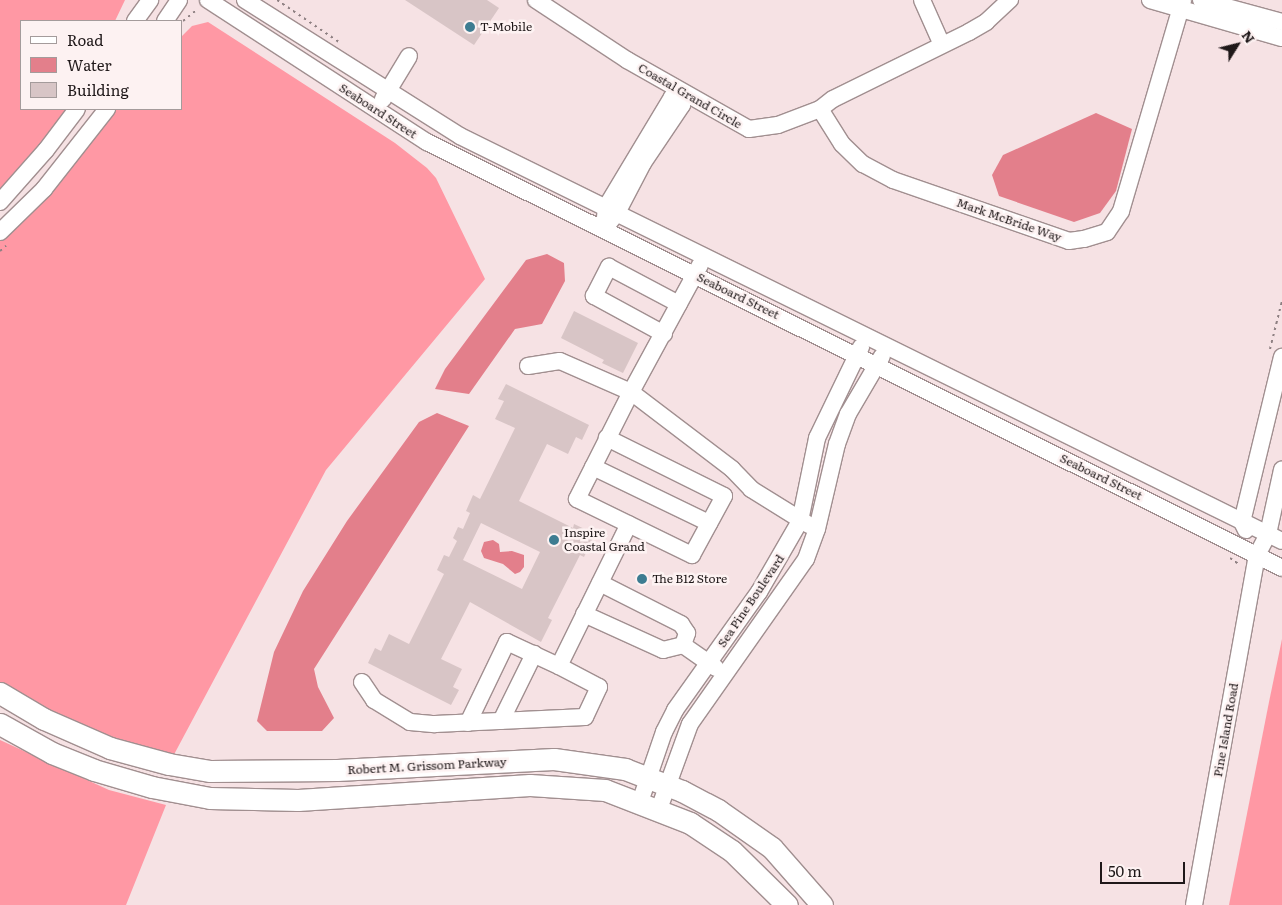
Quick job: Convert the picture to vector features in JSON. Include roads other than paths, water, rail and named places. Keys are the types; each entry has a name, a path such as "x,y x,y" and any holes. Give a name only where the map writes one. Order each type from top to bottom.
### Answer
{"main road":[{"name":"Robert M. Grissom Parkway","path":"0,693 44,719 110,748 169,764 210,770 337,770 554,759 625,770 667,785 718,810 772,848 822,905"},
{"name":"Robert M. Grissom Parkway","path":"0,724 52,753 94,770 152,787 210,798 298,800 530,785 605,790 649,805 690,823 732,851 787,905"}],"street":[{"path":"136,20 150,0"},
{"path":"166,20 179,0"},
{"name":"Seaboard Street","path":"245,0 460,136 1275,537"},
{"name":"Coastal Grand Circle","path":"536,0 682,93 749,129 778,125 820,109 833,99 986,22 1010,0"},
{"path":"922,0 942,45"},
{"path":"1150,0 1182,4 1282,38"},
{"path":"1201,0 1282,22"},
{"name":"Seaboard Street","path":"203,4 427,142 1282,568"},
{"name":"Mark McBride Way","path":"820,109 842,144 863,164 892,180 1069,241 1084,240 1107,232 1121,211 1182,4"},
{"path":"376,110 409,56"},
{"path":"604,229 611,210 682,105 682,93"},
{"path":"0,202 46,150 76,110"},
{"path":"0,232 44,189 106,110"},
{"path":"705,257 631,392 577,498 692,555 724,496 741,478"},
{"path":"664,334 594,296 609,267 679,304"},
{"name":"Sea Pine Boulevard","path":"649,805 647,777 675,710 759,592 800,521 818,438 856,355 867,336"},
{"name":"Sea Pine Boulevard","path":"649,805 667,785 690,724 727,674 806,559 817,530 837,444 848,414 887,346"},
{"path":"1257,556 1242,522 1282,357"},
{"path":"528,366 560,361 631,392 741,478 751,489 817,530"},
{"path":"607,438 724,496"},
{"path":"593,467 709,523"},
{"name":"Pine Island Road","path":"1194,905 1257,556 1275,537 1282,470"},
{"path":"559,666 629,524"},
{"path":"600,583 680,624 687,633 683,645"},
{"path":"584,614 663,650 683,645"},
{"path":"362,682 374,700 410,722 468,723 585,717 600,687 507,642 468,723"},
{"path":"683,645 708,664 727,674"},
{"path":"501,721 534,654"}],"water":[{"path":"1096,113 1132,129 1116,191 1100,213 1074,222 999,196 992,175 1003,155"},
{"path":"547,254 564,263 565,281 542,324 515,329 469,394 435,389 445,369 526,260"},
{"path":"437,413 469,426 314,669 318,687 334,718 322,731 267,731 257,721 274,652 303,591 347,521 419,422"},
{"path":"493,540 499,544 500,552 512,551 524,555 524,567 520,572 515,574 503,564 484,558 481,551 484,542"}],"place":[{"name":"T-Mobile","path":"470,27"},
{"name":"Inspire Coastal Grand","path":"554,540"},
{"name":"The B12 Store","path":"642,579"}]}
